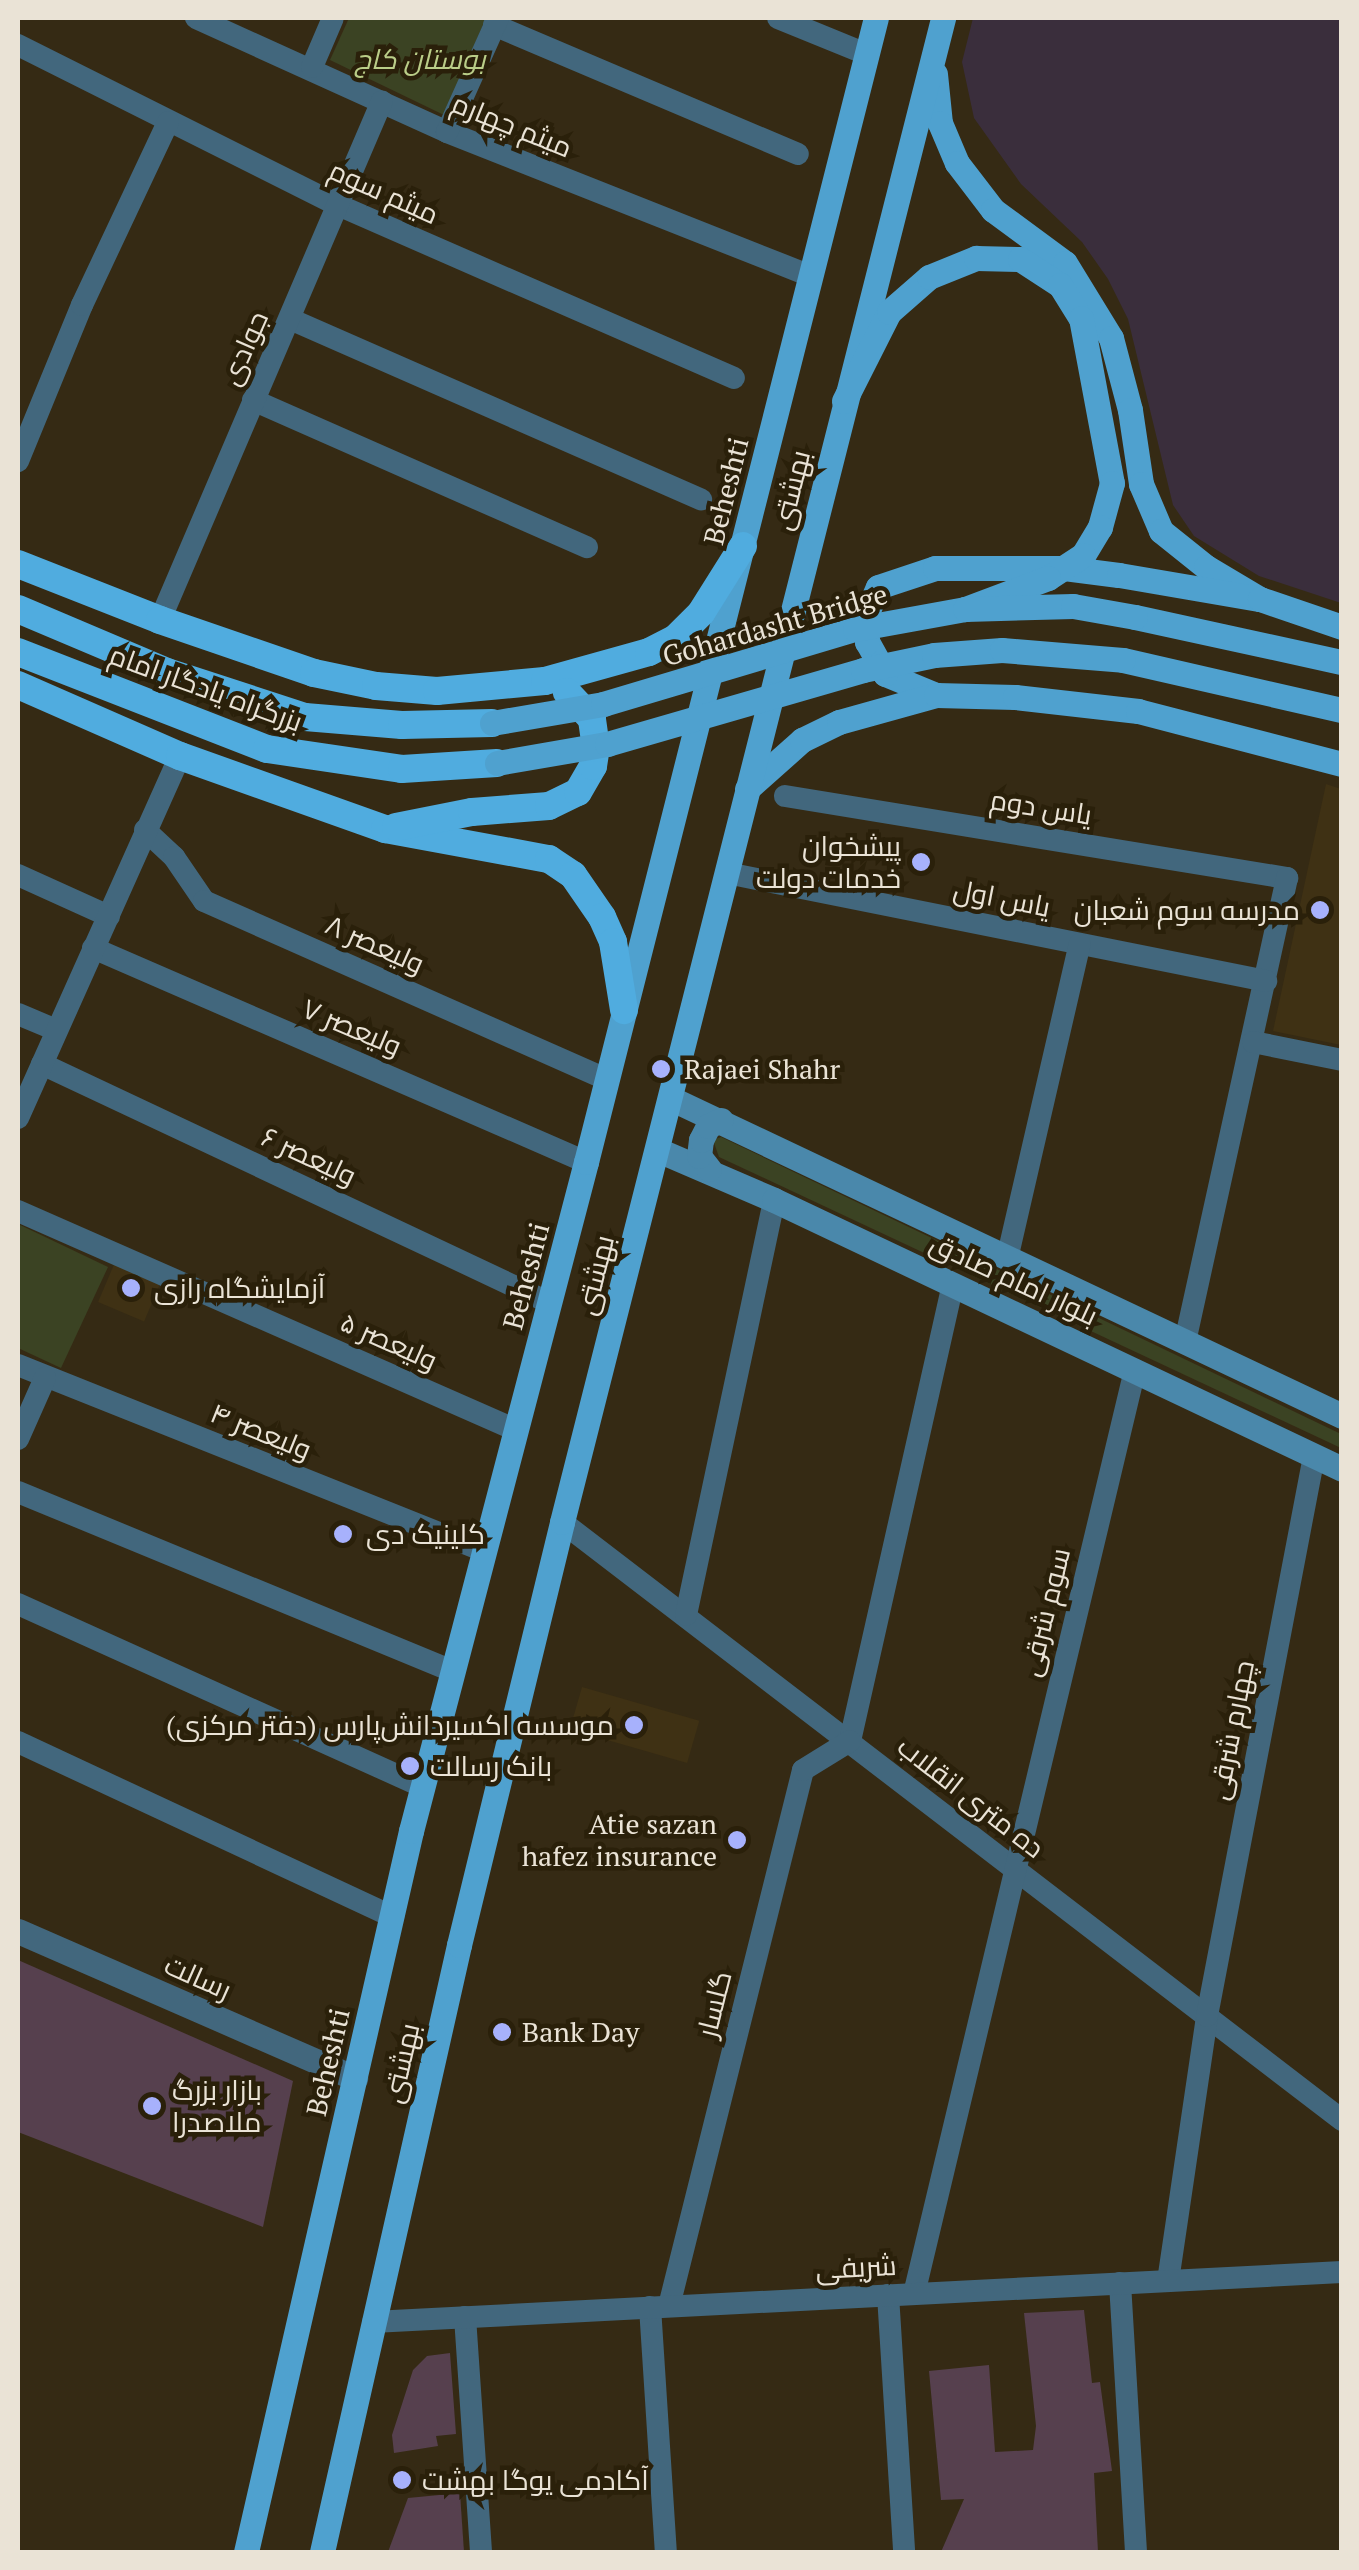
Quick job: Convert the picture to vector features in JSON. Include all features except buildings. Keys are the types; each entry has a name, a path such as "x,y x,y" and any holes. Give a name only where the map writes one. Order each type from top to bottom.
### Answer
{"highway":[{"path":"18,564 160,620 314,673 376,686 437,692 546,681 620,664 675,638 701,613 743,546"},
{"name":"بزرگراه یادگار امام","path":"18,609 167,672 306,717 402,725 492,723"},
{"name":"بزرگراه یادگار امام","path":"18,652 267,749 402,768 497,763"},
{"path":"384,829 472,812 549,806 578,792 594,766 592,718 565,690 546,681"},
{"path":"18,685 180,756 384,829 549,859 573,875 614,942 624,1010"}],"main road":[{"name":"Beheshti","path":"246,2552 422,1787 550,1303 876,18"},
{"name":"بهشتى","path":"322,2552 562,1522 944,18"},
{"path":"934,56 940,123 957,163 993,210 1065,263 1111,338 1130,410 1140,484 1162,531 1206,567 1260,599"},
{"path":"844,401 888,312 929,277 976,258 1020,259 1060,284 1081,318 1112,483 1100,526 1083,555 1048,578 965,608"},
{"path":"936,695 884,674 867,642 866,616 878,586 935,568 1064,568 1260,599 1342,627"},
{"name":"Gohardasht Bridge","path":"492,723 603,704 855,628 965,608 1072,606 1342,662"},
{"path":"497,763 640,736 863,670 934,656 1002,650 1123,660 1342,710"},
{"path":"747,789 802,740 840,722 936,695 1015,697 1138,711 1342,764"},
{"name":"بلوار امام صادق","path":"672,1099 1342,1416"},
{"path":"709,1170 699,1156 701,1140 708,1126 721,1120"},
{"name":"بلوار امام صادق","path":"658,1150 774,1200 1342,1468"}],"street":[{"name":"میثم چهارم","path":"196,18 312,67 447,132 810,276"},
{"path":"312,67 333,18"},
{"path":"778,18 866,54"},
{"path":"447,132 496,21 798,154"},
{"name":"میثم سوم","path":"18,45 338,205 734,378"},
{"name":"جوادی","path":"160,620 382,100"},
{"path":"18,462 82,304 168,122"},
{"path":"290,319 701,499"},
{"path":"253,400 586,547"},
{"path":"18,1118 180,756"},
{"name":"یاس دوم","path":"785,796 1287,878 1266,981"},
{"name":"ولیعصر ۸","path":"145,830 174,857 204,901 607,1080"},
{"name":"یاس اول","path":"727,873 1266,981"},
{"path":"18,875 110,916"},
{"path":"1008,1259 1080,944"},
{"name":"ولیعصر ۷","path":"93,948 586,1162"},
{"path":"1185,1343 1266,981"},
{"path":"18,1014 56,1030"},
{"path":"1253,1042 1342,1060"},
{"name":"ولیعصر ۶","path":"42,1064 550,1303"},
{"path":"686,1615 774,1200"},
{"name":"ولیعصر ۵","path":"18,1211 516,1430"},
{"path":"850,1742 953,1284"},
{"name":"ولیعصر ۴","path":"18,1364 484,1552"},
{"name":"سوم شرقی","path":"914,2294 1135,1370"},
{"path":"18,1439 45,1378"},
{"name":"چهارم شرقی","path":"1168,2281 1207,2016 1314,1456"},
{"path":"18,1492 452,1671"},
{"name":"ده متری انقلاب","path":"562,1522 1342,2120"},
{"path":"18,1604 422,1787"},
{"path":"18,1742 393,1916"},
{"name":"گلسار","path":"666,2552 659,2307 803,1770 850,1742"},
{"name":"رسالت","path":"18,1931 356,2078"},
{"name":"شریفی","path":"373,2322 1342,2272"},
{"path":"1120,2284 1136,2552"},
{"path":"888,2295 904,2552"},
{"path":"465,2317 481,2552"}],"shaded area":[{"path":"973,18 1341,18 1341,603 1259,576 1194,536 1173,505 1128,319 1108,279 1082,242 1021,184 974,118 962,62"},
{"name":"مدرسه سوم شعبان","path":"1326,784 1341,789 1341,1045 1273,1031"},
{"name":"آزمایشگاه رازی","path":"118,1255 164,1275 144,1321 98,1302"},
{"name":"موسسه اکسیردانش‌پارس (دفتر مرکزی)","path":"582,1687 699,1721 687,1763 570,1729"}],"green space":[{"name":"بوستان کاج","path":"349,18 486,18 444,115 330,60"},
{"path":"721,1137 1341,1434 1341,1448 719,1157 713,1140"},
{"path":"18,1224 108,1267 61,1368 18,1348"}],"place":[{"name":"پیشخوان خدمات دولت","path":"921,862"},
{"name":"مدرسه سوم شعبان","path":"1320,910"},
{"name":"Rajaei Shahr","path":"661,1069"},
{"name":"آزمایشگاه رازی","path":"131,1288"},
{"name":"کلینیک دی","path":"343,1534"},
{"name":"موسسه اکسیردانش‌پارس (دفتر مرکزی)","path":"634,1725"},
{"name":"بانک رسالت","path":"410,1766"},
{"name":"Atie sazan hafez insurance","path":"737,1840"},
{"name":"Bank Day","path":"502,2032"},
{"name":"بازار بزرگ ملاصدرا","path":"152,2106"},
{"name":"آکادمی یوگا بهشت","path":"402,2480"}]}
